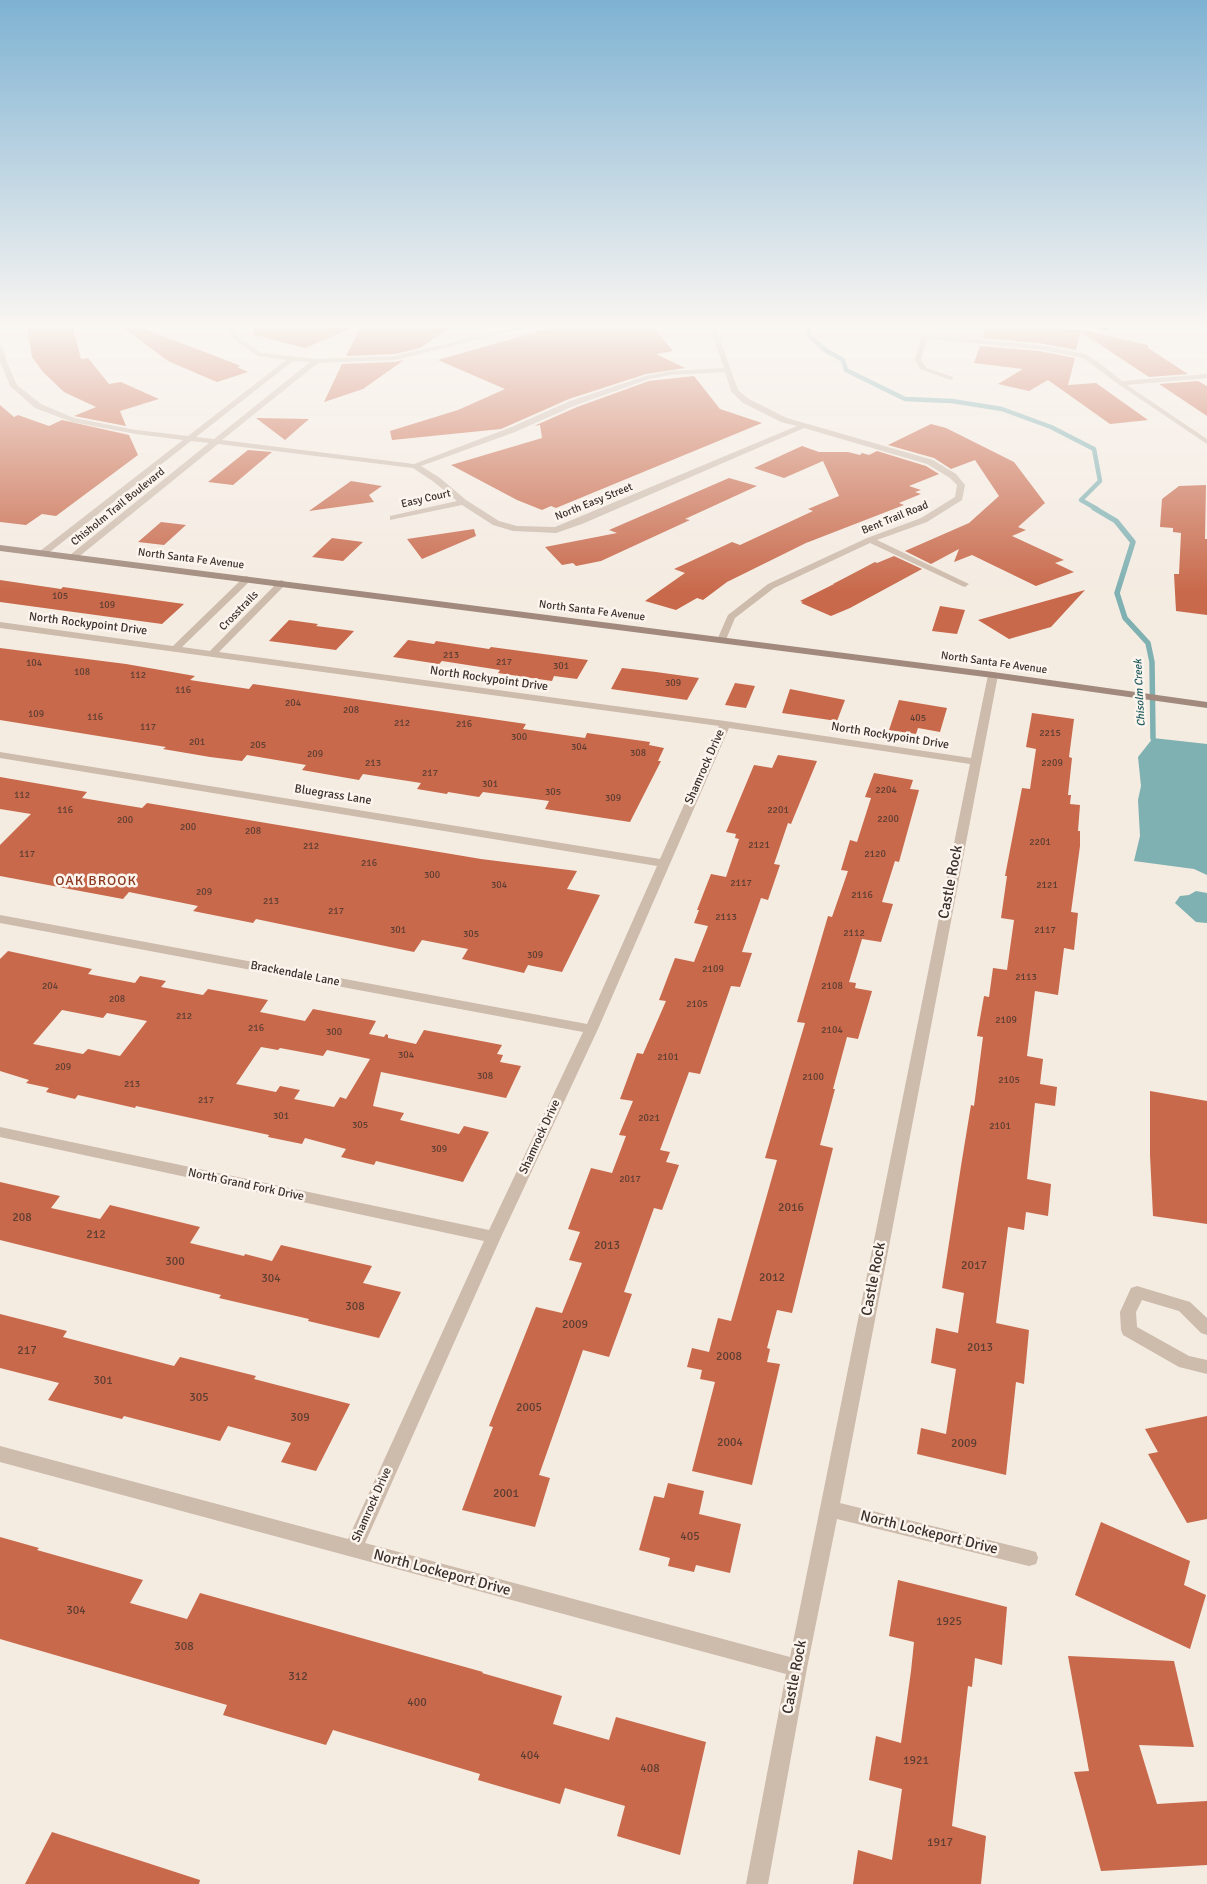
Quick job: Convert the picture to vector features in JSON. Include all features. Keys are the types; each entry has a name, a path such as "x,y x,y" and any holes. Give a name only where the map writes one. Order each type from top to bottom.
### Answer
{"main road":[{"name":"North Santa Fe Avenue","path":"0,548 1207,704"}],"street":[{"name":"North Easy Street","path":"62,416 72,420 136,432 415,466 437,480 463,502 496,523 516,529 556,530 805,425"},
{"name":"Chisholm Trail Boulevard","path":"44,553 218,416"},
{"name":"Chisholm Trail Boulevard","path":"73,557 250,416"},
{"path":"415,466 545,416"},
{"name":"Bent Trail Road","path":"722,640 731,617 771,586 870,540 924,520 959,498 961,485 953,476 930,462 784,420 776,416"},
{"path":"1169,416 1207,442"},
{"name":"Easy Court","path":"393,518 463,502"},
{"path":"870,540 925,564 957,582 965,584"},
{"name":"Crosstrails","path":"176,648 246,579"},
{"name":"Crosstrails","path":"212,654 282,583"},
{"name":"North Rockypoint Drive","path":"0,625 725,724 975,762"},
{"name":"Castle Rock","path":"757,1884 796,1668 830,1509 993,675"},
{"name":"Shamrock Drive","path":"353,1549 493,1237 591,1030 662,863 725,724"},
{"name":"Bluegrass Lane","path":"0,755 662,863"},
{"name":"Brackendale Lane","path":"0,919 591,1030"},
{"name":"North Grand Fork Drive","path":"0,1132 493,1237"},
{"path":"1207,1328 1184,1306 1137,1292 1128,1312 1129,1330 1184,1362 1207,1367"},
{"name":"North Lockeport Drive","path":"0,1454 796,1668"},
{"name":"North Lockeport Drive","path":"830,1509 1029,1558"}],"water":[{"path":"1153,738 1207,744 1207,875 1194,869 1134,861 1140,836 1138,800 1141,786 1138,757"},
{"path":"1196,891 1207,893 1207,923 1196,922 1175,903 1180,896 1189,895"}],"building":[{"path":"0,416 21,416 49,426 62,420 129,435 138,455 56,516 42,514 26,525 0,522"},
{"path":"74,416 122,416 126,426"},
{"path":"439,416 531,416 501,429 392,440 390,431"},
{"path":"557,416 741,416 762,423 556,508 551,506 542,510 517,500 451,465 542,438 540,425 534,426"},
{"path":"1099,416 1142,416 1148,420 1110,424"},
{"path":"256,418 309,419 285,440"},
{"path":"931,424 946,428 1014,462 1045,503 1018,527 1026,530 1012,536 1064,560 1055,563 1074,572 1036,586 972,555 954,562 959,549 931,564 905,551 969,523 999,496 975,460 951,469 934,458 888,445"},
{"path":"802,446 819,452 848,452 860,455 862,453 869,455 877,451 926,466 939,474 909,486 921,490 915,492 921,494 899,503 904,505 806,543 727,582 703,600 697,598 676,610 645,601 685,573 674,569 732,542 740,545 813,511 808,509 839,496 823,461 784,478 754,468"},
{"path":"248,450 272,452 233,485 208,482"},
{"path":"729,478 757,486 685,519 690,520 601,561 576,566 573,563 562,565 545,547 617,533 609,530"},
{"path":"351,481 382,486 369,495 374,502 309,511"},
{"path":"1206,485 1207,615 1176,611 1174,574 1179,574 1181,533 1173,532 1173,528 1160,527 1162,499 1179,486"},
{"path":"161,522 186,525 164,545 138,542"},
{"path":"474,529 476,536 422,559 407,539"},
{"path":"332,538 363,542 343,561 312,557"},
{"path":"894,556 922,569 850,608 831,616 800,601 875,562 877,563"},
{"path":"0,580 184,604 162,624 0,602"},
{"path":"1085,590 1051,627 1009,639 978,620"},
{"path":"940,606 965,610 957,634 932,631"},
{"path":"289,620 354,631 336,650 269,641"},
{"path":"408,640 434,644 436,641 489,649 491,647 588,660 577,679 554,676 552,681 498,673 500,670 442,661 439,664 393,657"},
{"path":"0,648 126,664 195,676 190,680 249,689 253,684 526,724 523,729 585,738 587,733 650,742 649,745 664,748 658,761 661,761 630,822 545,809 549,801 483,792 479,797 448,792 447,794 417,789 421,783 363,774 359,780 302,770 306,765 247,755 242,761 210,757 163,749 166,747 0,720"},
{"path":"622,668 699,678 687,700 611,689"},
{"path":"735,683 755,686 746,708 725,705"},
{"path":"790,689 845,700 837,721 782,713"},
{"path":"899,700 947,708 940,732 918,728 916,734 889,730"},
{"path":"1032,713 1074,719 1069,757 1072,758 1068,795 1071,795 1070,804 1080,805 1078,831 1080,831 1080,846 1071,912 1078,913 1074,950 1064,948 1058,995 1035,991 1027,1056 1043,1059 1040,1084 1057,1087 1055,1106 1035,1103 1027,1179 1051,1184 1048,1216 1026,1212 1024,1230 1008,1227 996,1323 1029,1330 1024,1384 1016,1382 1006,1475 917,1454 921,1428 946,1434 956,1369 931,1363 936,1328 958,1333 964,1293 942,1288 971,1105 974,1106 983,1037 977,1036 984,996 989,997 993,968 1007,970 1014,920 1001,918 1007,876 1005,876 1022,788 1030,789 1036,749 1026,747"},
{"path":"778,755 817,761 791,824 788,823 774,864 780,865 768,900 761,898 742,952 752,953 740,987 731,986 700,1074 689,1072 660,1150 670,1152 666,1162 679,1165 662,1210 654,1208 624,1292 632,1294 609,1357 583,1350 539,1475 550,1478 535,1527 462,1510 493,1427 489,1426 536,1307 562,1313 582,1263 569,1260 580,1232 568,1229 591,1168 612,1173 626,1136 619,1135 633,1101 620,1099 637,1053 643,1054 666,1001 659,1000 675,958 694,962 708,926 694,923 699,910 697,910 711,874 726,877 739,839 735,838 736,834 726,832 754,765 772,768"},
{"path":"874,773 913,780 910,789 919,790 899,862 895,861 882,902 893,904 881,942 862,939 849,982 856,983 855,988 872,991 858,1039 847,1037 833,1089 835,1089 820,1145 833,1148 792,1313 777,1310 767,1348 770,1349 767,1362 780,1364 752,1485 692,1471 715,1382 700,1379 702,1370 687,1367 692,1348 709,1352 718,1318 731,1321 777,1160 765,1158 805,1023 797,1022 828,916 832,917 848,871 841,870 850,840 857,842 871,798 865,797"},
{"path":"0,777 87,792 82,798 142,808 147,803 481,859 577,871 567,889 600,895 562,972 528,965 524,973 462,959 468,949 422,940 414,952 256,919 253,923 193,911 198,906 129,892 123,899 0,876 0,845 31,814 0,809"},
{"path":"8,951 92,969 88,974 135,983 140,976 166,981 161,987 203,995 208,989 268,1000 260,1012 305,1021 313,1009 376,1021 369,1034 384,1037 386,1034 388,1038 416,1044 424,1030 502,1045 497,1054 503,1055 500,1062 521,1066 506,1098 381,1072 373,1106 404,1113 400,1120 459,1134 464,1126 489,1132 463,1182 376,1161 374,1165 341,1157 346,1149 305,1138 302,1144 136,1106 135,1108 78,1095 75,1099 46,1092 49,1088 26,1083 29,1080 0,1071 0,959","holes":["62,1010 103,1018 107,1013 147,1021 120,1056 88,1049 83,1054 33,1044","261,1047 278,1050 280,1048 323,1056 327,1050 370,1059 346,1099 340,1097 334,1107 294,1099 300,1090 280,1086 276,1092 236,1084"]},
{"path":"1150,1091 1207,1101 1207,1224 1153,1216 1150,1155"},
{"path":"0,1182 60,1196 51,1208 100,1219 110,1205 200,1227 190,1243 244,1256 245,1254 272,1261 281,1245 372,1266 363,1283 401,1292 379,1338 219,1298 221,1295 0,1240"},
{"path":"0,1314 67,1331 63,1337 174,1366 180,1357 256,1376 254,1379 350,1404 316,1471 281,1462 291,1443 228,1426 220,1441 124,1416 122,1419 48,1400 59,1383 0,1368"},
{"path":"1207,1416 1207,1519 1187,1523 1148,1454 1158,1452 1145,1429"},
{"path":"668,1483 704,1491 699,1514 741,1524 730,1573 696,1565 694,1572 668,1566 670,1558 639,1550 654,1496 664,1498"},
{"path":"1101,1522 1190,1561 1184,1585 1206,1595 1190,1649 1075,1595"},
{"path":"0,1537 39,1548 37,1550 143,1580 130,1603 187,1619 200,1593 562,1696 553,1724 609,1740 616,1717 706,1742 680,1855 617,1836 625,1806 565,1788 560,1804 478,1780 480,1774 333,1730 326,1745 223,1715 227,1705 0,1639"},
{"path":"898,1580 1007,1607 1002,1665 975,1658 972,1687 968,1686 952,1826 986,1836 981,1884 853,1884 858,1850 892,1860 902,1789 869,1780 876,1736 901,1743 914,1642 889,1636"},
{"path":"1068,1656 1174,1661 1194,1747 1139,1745 1157,1804 1207,1801 1207,1865 1101,1871 1074,1772 1089,1771"},
{"path":"52,1832 200,1880 199,1884 25,1884"}],"waterway":[{"name":"Chisolm Creek","path":"1021,416 1051,427 1094,449 1100,481 1081,500 1097,509"},
{"name":"Chisolm Creek","path":"1094,508 1116,521 1133,542 1117,593 1125,618 1148,643 1152,662 1153,738"}],"district":[{"name":"OAK BROOK","path":"96,881"}]}
